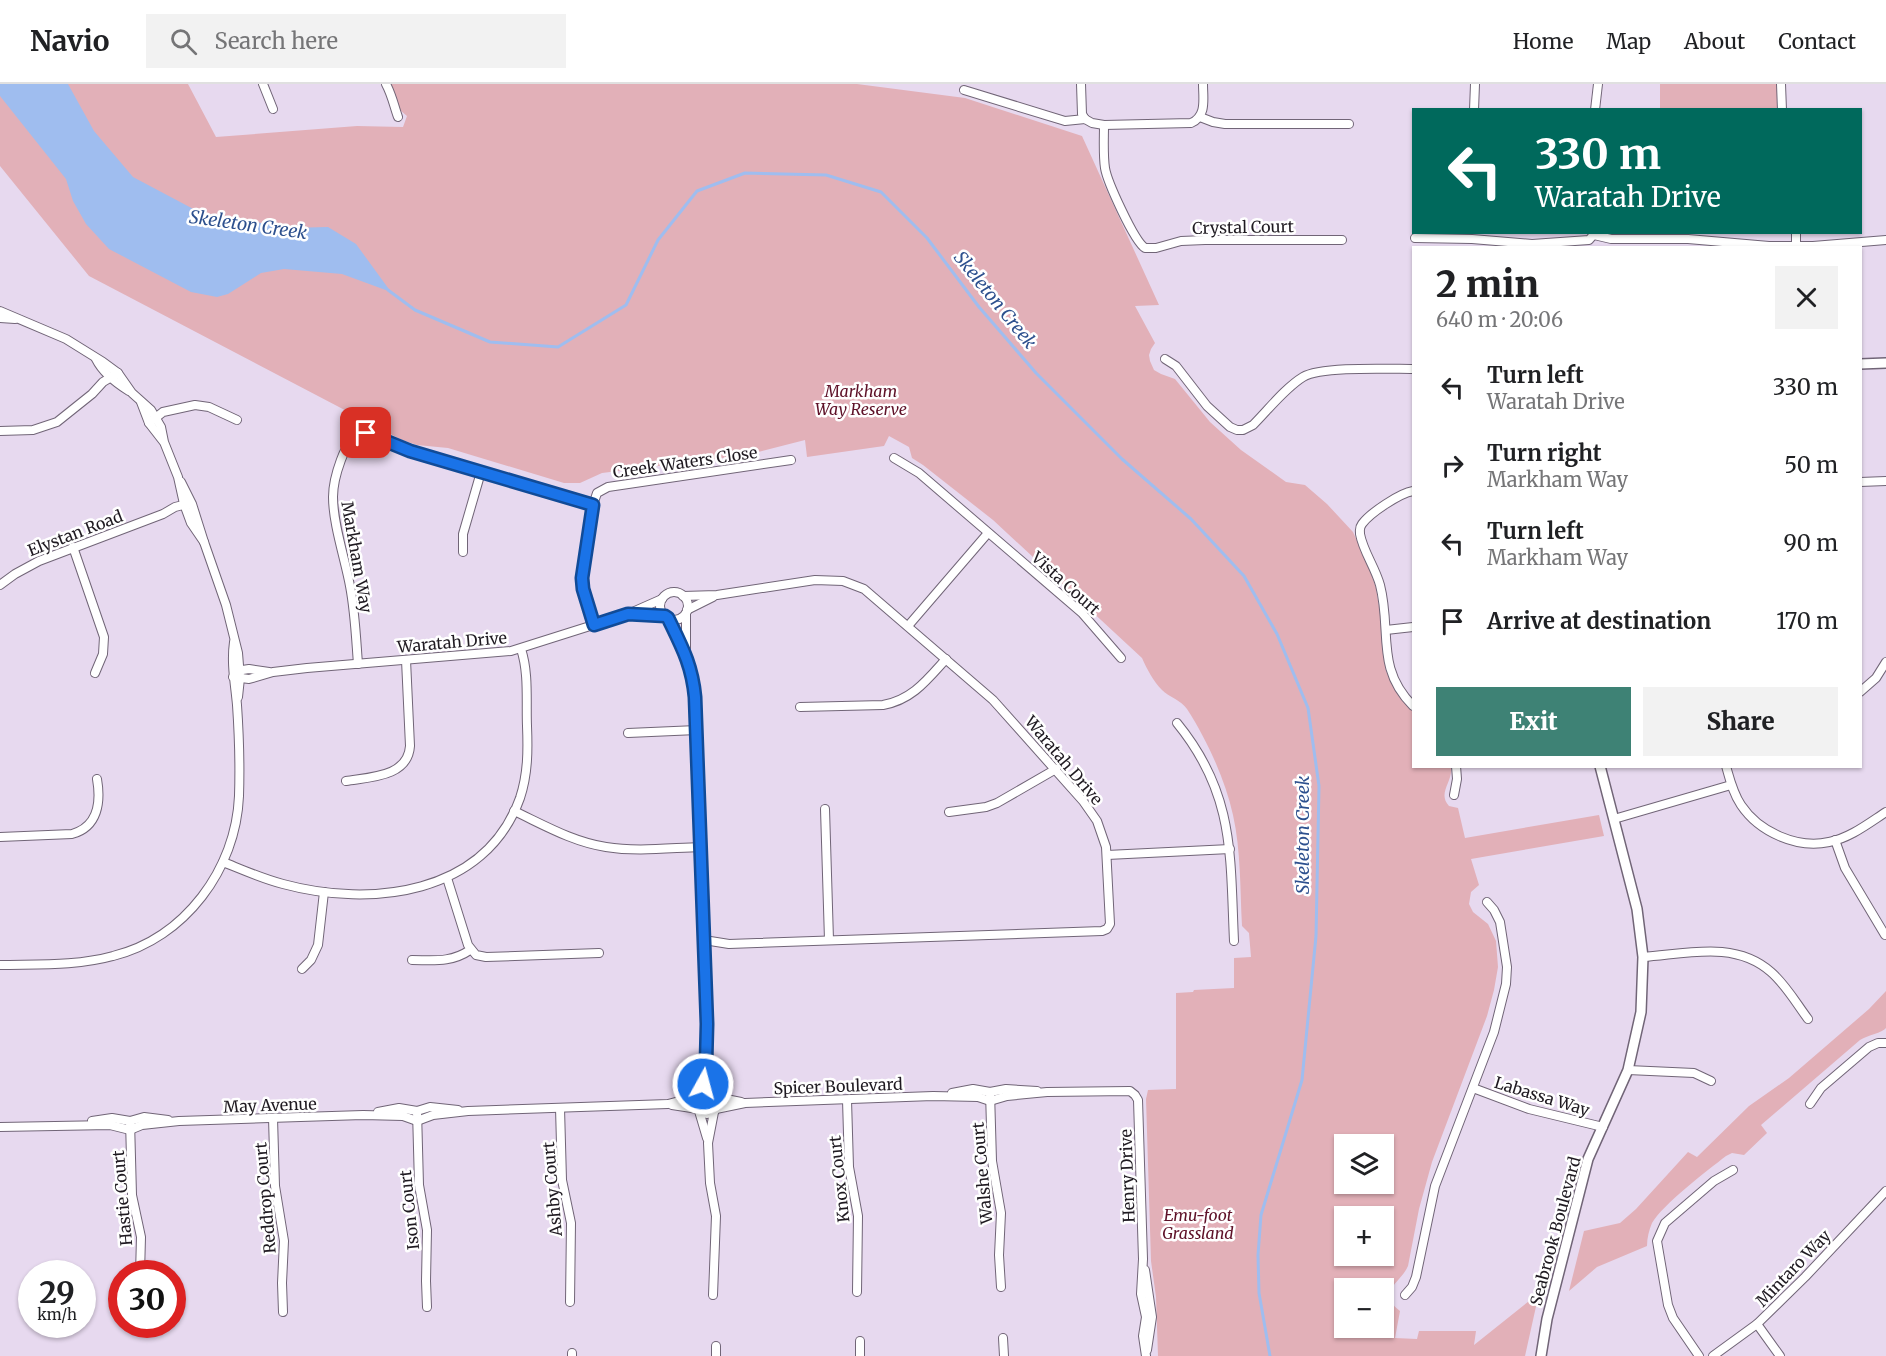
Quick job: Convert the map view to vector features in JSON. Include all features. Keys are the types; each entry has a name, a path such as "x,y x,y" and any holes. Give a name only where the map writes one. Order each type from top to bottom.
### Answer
{"street":[{"path":"263,84 273,109"},
{"path":"386,84 393,97 398,117"},
{"path":"1081,84 1082,114 1092,123 1104,125 1195,122 1203,110 1203,84"},
{"path":"1474,108 1475,84"},
{"path":"1595,108 1598,84"},
{"path":"1781,84 1782,108"},
{"path":"964,90 1065,121 1085,119"},
{"path":"1200,117 1213,123 1225,124 1349,124"},
{"name":"Crystal Court","path":"1104,125 1104,161 1107,175 1133,232 1145,248 1181,241 1204,240 1342,240"},
{"path":"1415,238 1472,236 1513,244 1541,244 1589,240 1595,234 1611,239 1688,238 1752,245 1796,246 1886,240"},
{"path":"0,311 66,339 96,359 132,393 155,420 187,506 204,542 226,605 234,642 239,778 238,808 234,831 224,862 210,886 177,924 143,945 97,960 0,965"},
{"path":"0,318 17,319"},
{"path":"1166,359 1176,366 1207,406 1236,430 1243,430 1253,425 1308,374 1329,370 1412,369"},
{"path":"1862,364 1886,363"},
{"path":"0,431 33,430 57,422 92,394 103,382 114,377"},
{"path":"155,420 175,410 200,404 237,420"},
{"name":"Markham Way","path":"358,664 353,601 333,505 336,471 350,442 358,435 370,434 400,448 593,505"},
{"name":"Vista Court","path":"894,458 918,473 1082,613 1121,658"},
{"name":"Creek Waters Close","path":"593,505 597,493 608,487 791,460"},
{"path":"463,552 463,534 481,472"},
{"path":"1862,482 1886,481"},
{"path":"1412,491 1403,493 1389,502 1368,519 1360,530 1360,537 1380,586 1391,673 1400,691 1412,705"},
{"path":"593,505 582,578 594,625"},
{"name":"Elystan Road","path":"0,585 26,567 73,547 187,506"},
{"path":"908,626 988,533"},
{"path":"73,547 104,637 103,654 95,673"},
{"name":"Waratah Drive","path":"683,596 717,595 815,580 843,580 864,590 998,705 1083,801 1097,821 1107,855 1110,924 1102,931 704,945"},
{"path":"686,653 661,610 662,599 672,592 683,596 687,602 684,630 686,653 694,689 697,730 707,1015 706,1063 700,1095 696,1103 708,1143 710,1184 716,1216 713,1295"},
{"name":"Waratah Drive","path":"686,612 717,595"},
{"name":"Waratah Drive","path":"236,674 249,669 273,672 521,649 628,614 662,599"},
{"path":"667,617 675,620 686,612"},
{"name":"Waratah Drive","path":"628,614 667,617"},
{"path":"1386,630 1412,627"},
{"path":"224,862 282,884 324,892 356,894 394,892 427,886 468,866 504,829 514,811 523,786 528,751 525,666 521,649"},
{"path":"800,707 893,703 917,691 946,659"},
{"path":"346,781 393,771 402,766 408,757 410,746 406,660"},
{"path":"1862,690 1876,678 1886,662"},
{"path":"1178,723 1198,749 1223,809 1230,849 1234,941"},
{"path":"628,733 697,730"},
{"path":"1454,795 1456,768"},
{"name":"Seabrook Boulevard","path":"1540,1356 1547,1319 1588,1159 1628,1070 1641,1012 1643,957 1637,909 1601,768"},
{"path":"1727,768 1736,796 1758,823 1772,833 1806,843 1824,843 1835,840 1867,825 1886,812"},
{"path":"949,812 986,807 997,803 1056,769"},
{"path":"0,837 64,835 83,830 92,822 97,812 99,797 97,779"},
{"path":"1614,819 1731,785"},
{"path":"825,809 829,940"},
{"path":"514,811 579,841 605,847 633,849 700,847"},
{"path":"1835,840 1845,868 1885,935"},
{"path":"1107,855 1230,849"},
{"path":"447,878 470,950 476,955 486,957 599,953"},
{"path":"302,969 311,960 318,945 324,892"},
{"path":"1405,1295 1412,1287 1416,1277 1435,1186 1494,1032 1506,984 1507,967 1500,922 1487,902"},
{"path":"412,960 452,959 470,950"},
{"path":"1643,957 1713,950 1741,955 1772,972 1808,1019"},
{"path":"1810,1104 1821,1088 1869,1047 1878,1043 1886,1043"},
{"path":"706,1063 710,1084 718,1103 708,1143"},
{"path":"1628,1070 1694,1073 1711,1081"},
{"name":"Labassa Way","path":"1473,1088 1528,1109 1603,1127"},
{"name":"Spicer Boulevard","path":"933,1096 973,1089 990,1092 1006,1089 1047,1092"},
{"name":"Spicer Boulevard","path":"715,1111 745,1103 933,1096 973,1096 990,1101 1007,1096 1047,1092 1124,1090 1133,1093"},
{"path":"668,1104 707,1092 715,1096"},
{"name":"Walshe Court","path":"990,1092 992,1161 1001,1214 1000,1287"},
{"name":"Henry Drive","path":"1133,1093 1138,1100 1143,1259 1152,1317 1146,1355"},
{"name":"Spicer Boulevard","path":"715,1096 745,1103"},
{"name":"Knox Court","path":"847,1100 849,1167 858,1216 857,1292"},
{"path":"560,1108 668,1104 708,1114 715,1111"},
{"name":"May Avenue","path":"363,1115 399,1108 417,1111 430,1107 468,1112"},
{"name":"May Avenue","path":"0,1127 116,1125 130,1130 142,1125 179,1121 363,1115 403,1116 417,1121 433,1115 560,1108"},
{"name":"Ashby Court","path":"560,1108 562,1180 571,1223 570,1302"},
{"name":"Ison Court","path":"417,1111 419,1185 428,1230 427,1307"},
{"name":"May Avenue","path":"76,1125 112,1118 130,1121 151,1117 179,1121"},
{"name":"Reddrop Court","path":"273,1118 275,1186 284,1241 283,1312"},
{"name":"Hastie Court","path":"130,1121 132,1195 141,1237 140,1260"},
{"path":"1699,1356 1673,1318 1668,1305 1658,1237 1665,1223 1714,1181 1733,1170"},
{"name":"Mintaro Way","path":"1713,1356 1757,1324 1886,1191"},
{"path":"1757,1324 1780,1356"},
{"path":"1003,1338 1004,1356"},
{"path":"860,1341 860,1356"},
{"path":"716,1346 716,1356"}],"green space":[{"path":"0,84 188,84 216,137 357,126 403,127 407,116 400,110 391,84 857,84 965,98 1082,136 1159,305 1135,306 1155,343 1149,355 1154,370 1175,379 1210,422 1241,450 1286,482 1305,485 1327,504 1353,532 1376,588 1386,671 1398,695 1412,711 1412,768 1451,768 1445,797 1449,806 1458,808 1465,838 1599,815 1604,836 1471,859 1479,885 1471,892 1469,904 1473,912 1488,924 1496,941 1498,967 1487,1016 1432,1162 1419,1209 1408,1266 1394,1286 1394,1278 1334,1278 1334,1338 1394,1338 1394,1305 1400,1311 1395,1338 1417,1339 1419,1331 1476,1331 1474,1345 1539,1293 1525,1356 1158,1356 1156,1297 1151,1261 1146,1099 1148,1090 1176,1089 1176,993 1234,988 1234,958 1251,957 1249,933 1242,926 1238,842 1230,801 1214,760 1194,721 1184,706 1159,686 1150,675 1142,658 993,520 912,458 909,447 889,436 884,446 807,457 805,440 747,455 602,473 580,483 564,483 448,448 417,445 402,440 89,276 0,166"},
{"path":"1660,84 1777,84 1778,108 1660,108"},
{"path":"1886,991 1886,1028 1860,1040 1761,1125 1767,1133 1744,1155 1732,1153 1726,1156 1675,1198 1652,1223 1647,1246 1597,1267 1569,1291 1584,1231 1620,1223 1636,1209 1688,1152 1697,1157 1749,1106 1789,1078 1869,1009"}],"water":[{"path":"0,84 68,84 94,131 133,177 199,212 289,228 328,227 356,244 391,292 342,274 284,269 261,273 228,294 217,297 191,292 109,249 86,224 73,201 66,179 0,96"}],"waterway":[{"name":"Skeleton Creek","path":"388,290 415,310 490,342 558,347 626,305 658,240 697,191 745,173 826,175 881,192 927,238 979,307 1036,373 1122,459 1191,519 1244,576 1277,634 1308,708 1319,786 1316,936 1302,1080 1261,1215 1258,1255 1259,1293 1270,1356"}],"route":[{"path":"366,433 400,448 593,505 582,578 594,625 628,614 665,616 681,642 691,668 695,697 706,969 706,1063 703,1084"}],"park label":[{"name":"Markham Way Reserve","path":"861,400"},
{"name":"Emu-foot Grassland","path":"1198,1224"}]}
